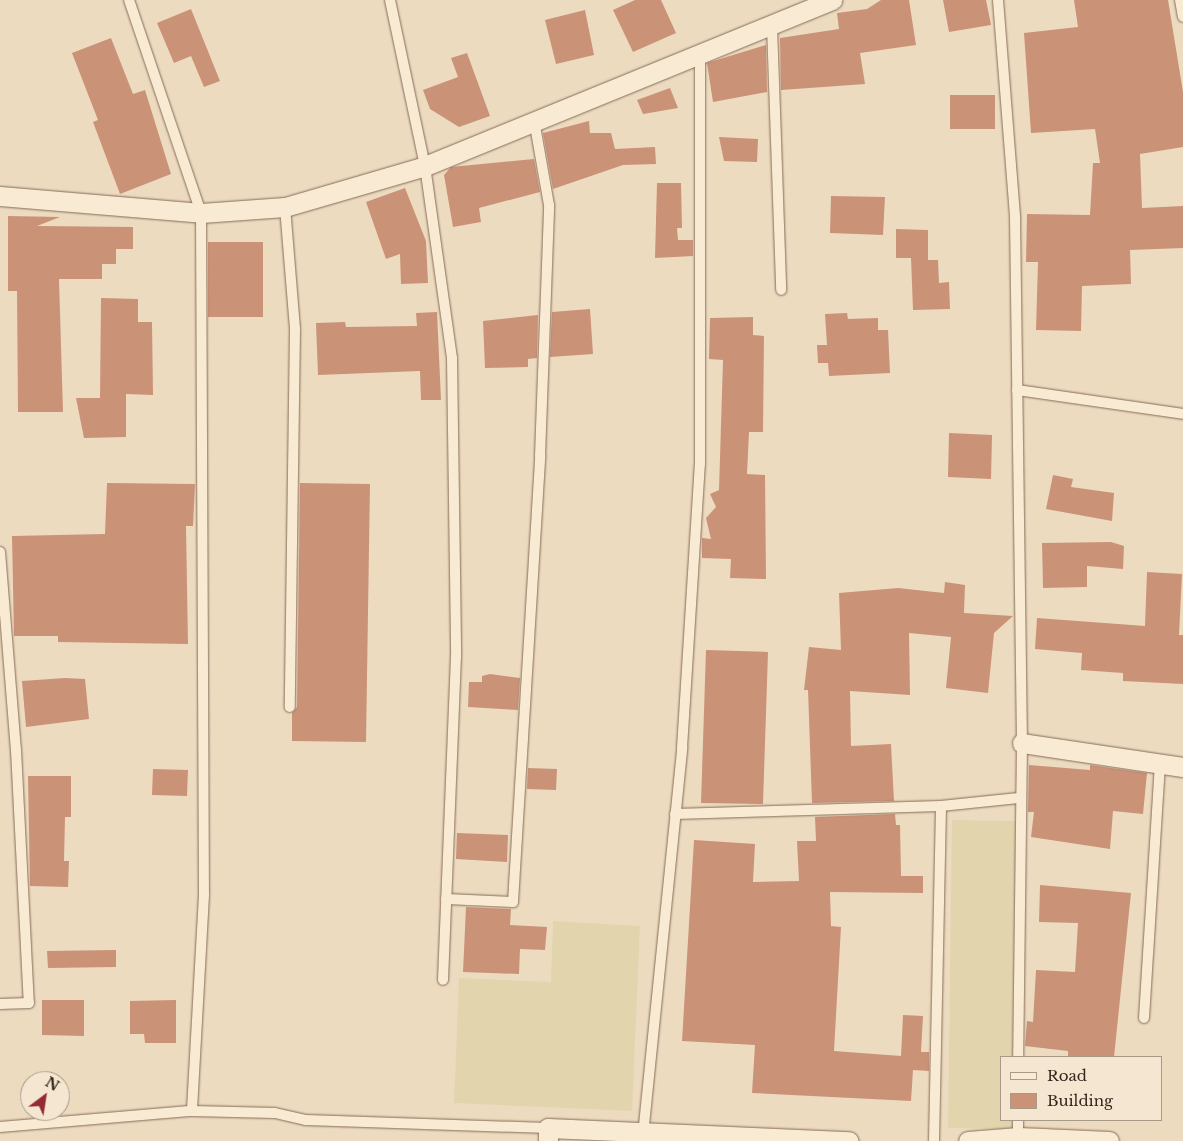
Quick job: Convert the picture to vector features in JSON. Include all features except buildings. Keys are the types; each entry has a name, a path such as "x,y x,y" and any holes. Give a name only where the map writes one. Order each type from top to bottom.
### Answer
{"street":[{"path":"0,196 201,212 285,207 425,166 700,51 772,26 832,0"},
{"path":"1022,743 1183,767"},
{"path":"968,1141 1018,1128 1108,1141"},
{"path":"548,1134 642,1134 849,1141"}],"lane":[{"path":"129,0 201,212 204,895 192,1111"},
{"path":"390,0 425,166 452,358 456,656 443,980"},
{"path":"998,0 1015,217 1022,743 1019,798 1018,1056"},
{"path":"1180,0 1183,17"},
{"path":"772,26 781,290"},
{"path":"642,1134 675,814 700,464 700,51"},
{"path":"446,900 513,902 540,466 549,205 534,120"},
{"path":"285,207 295,329 290,707"},
{"path":"1016,390 1183,414"},
{"path":"0,552 16,750 29,1003 0,1004"},
{"path":"1144,1018 1160,763"},
{"path":"675,814 940,806 1019,798"},
{"path":"934,1141 940,806"},
{"path":"0,1127 192,1111 275,1113 306,1120 548,1134"}],"shaded area":[{"path":"952,820 1017,821 1014,1056 1000,1056 1000,1121 1013,1121 1013,1129 948,1128"},
{"path":"553,921 640,926 632,1111 454,1103 459,978 551,982"}]}
